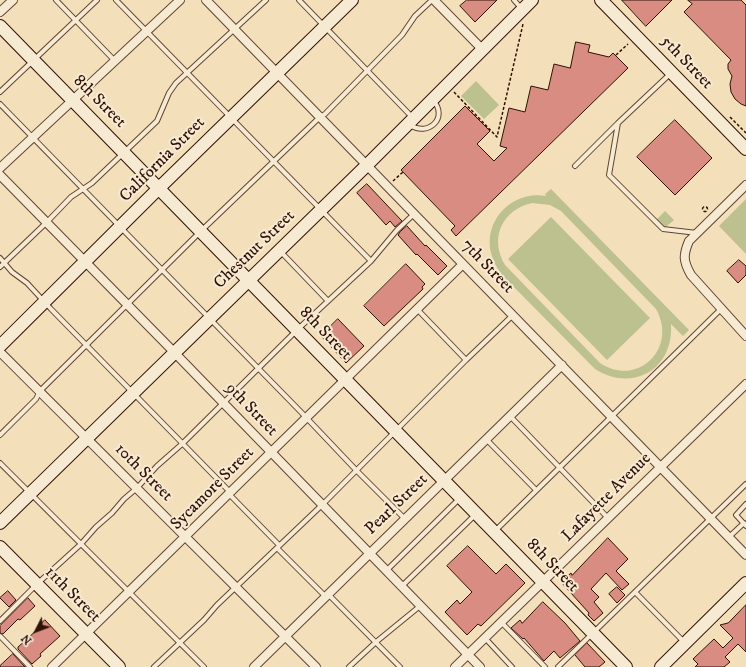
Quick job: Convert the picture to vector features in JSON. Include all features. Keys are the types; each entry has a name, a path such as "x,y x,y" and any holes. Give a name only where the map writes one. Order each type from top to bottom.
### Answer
{"street":[{"path":"0,12 13,0"},
{"path":"0,168 180,0"},
{"name":"7th Street","path":"206,0 746,555"},
{"name":"California Street","path":"0,346 119,227 352,0"},
{"path":"433,0 482,49"},
{"name":"Chestnut Street","path":"0,523 174,352 367,166 532,0"},
{"name":"5th Street","path":"601,0 746,149"},
{"name":"8th Street","path":"0,26 124,151 626,667"},
{"name":"9th Street","path":"0,174 480,667"},
{"path":"746,185 689,240 684,252 685,264 691,275 746,336"},
{"name":"Sycamore Street","path":"52,667 463,264"},
{"name":"10th Street","path":"0,352 316,667"},
{"name":"Pearl Street","path":"254,667 562,365"},
{"name":"Lafayette Avenue","path":"455,667 746,384"},
{"name":"11th Street","path":"0,547 119,667"},
{"path":"661,667 746,583"}],"lane":[{"path":"56,0 115,62"},
{"path":"0,92 97,0"},
{"path":"116,0 371,261"},
{"path":"0,267 71,197 92,182 157,121 169,93 176,83 266,0"},
{"path":"299,0 368,72 411,121 415,128 432,126 437,121 439,112 437,104 432,100"},
{"path":"0,435 36,399 40,391 201,231 368,72 402,36 415,16 433,0"},
{"path":"514,0 523,9"},
{"path":"575,166 618,123 672,73"},
{"path":"0,104 405,519"},
{"path":"618,123 609,175 663,229 697,233"},
{"path":"0,621 37,584 81,544 157,466 182,444 297,330 371,261 397,230 414,214"},
{"path":"279,250 328,301"},
{"path":"0,258 12,272 27,283 86,346 230,493 278,546 400,667"},
{"path":"417,309 466,360"},
{"path":"494,532 721,309"},
{"path":"154,667 204,620 216,605 322,505 466,360 513,315"},
{"path":"510,416 608,518"},
{"path":"486,439 536,490"},
{"path":"0,463 204,667"},
{"path":"558,667 746,484"},
{"path":"386,571 460,498"},
{"path":"729,537 745,524 736,514 746,504"},
{"path":"402,587 476,514"},
{"path":"635,592 685,643"},
{"path":"349,667 376,642 420,606"},
{"path":"501,622 545,667"},
{"path":"0,636 30,667"},
{"path":"484,638 512,667"}],"path":[{"path":"454,92 497,137 524,22"},
{"path":"616,56 628,44"},
{"path":"393,181 402,172"}],"green space":[{"path":"476,81 499,105 484,119 461,96"},
{"path":"551,189 689,330 683,336 671,324 670,340 666,353 658,364 648,372 637,377 623,378 609,376 595,369 502,275 497,267 491,253 490,241 492,229 496,219 503,210 512,203 522,198 534,195 546,196 545,194","holes":["532,203 550,205 561,211 656,309 661,324 662,337 658,350 650,360 640,367 628,371 614,369 600,363 505,265 500,255 498,245 501,226 506,219 513,212"]},
{"path":"746,199 746,254 719,226"},
{"path":"665,211 674,220 661,231 653,223"},
{"path":"551,217 650,318 607,360 508,259"}],"building":[{"path":"467,0 497,0 475,22 460,6"},
{"path":"622,0 672,0 646,26"},
{"path":"688,0 741,0 746,5 746,106 735,99 731,92 730,84 732,76 728,69 728,64 731,60 684,12 692,4"},
{"path":"576,42 590,45 588,52 609,57 613,53 628,68 456,236 451,230 455,226 401,170 465,106 490,131 477,144 494,161 507,148 500,146 509,108 525,112 531,86 548,90 554,64 570,68"},
{"path":"675,120 712,158 675,195 637,157"},
{"path":"367,184 402,221 395,227 390,221 386,225 357,193"},
{"path":"407,226 425,246 426,245 447,266 438,275 417,254 416,255 398,235"},
{"path":"739,260 746,266 746,275 738,283 727,271"},
{"path":"406,264 425,284 422,287 423,289 384,326 364,306"},
{"path":"338,319 364,346 346,363 321,336"},
{"path":"608,538 628,559 616,571 629,584 622,590 606,573 591,589 599,597 594,602 603,613 594,621 588,615 589,613 561,582 571,573 572,575"},
{"path":"468,546 496,574 506,564 525,583 481,626 478,624 467,635 445,612 457,600 460,604 472,592 447,566"},
{"path":"617,587 625,595 617,603 609,594"},
{"path":"8,591 16,600 9,607 0,598"},
{"path":"28,598 35,606 20,620 18,619 3,634 0,633 0,626"},
{"path":"543,602 565,623 580,641 560,658 554,651 544,661 524,638 523,639 511,628 520,620 522,623"},
{"path":"746,605 746,652 738,644 725,657 730,662 724,667 695,667 698,664 693,659 714,639 723,648 733,638 720,625 728,623"},
{"path":"45,620 60,636 40,654 41,656 32,664 18,649 18,647 38,629"},
{"path":"587,643 605,662 599,667 585,667 575,655"},
{"path":"13,654 25,667 0,667 0,666"}]}
